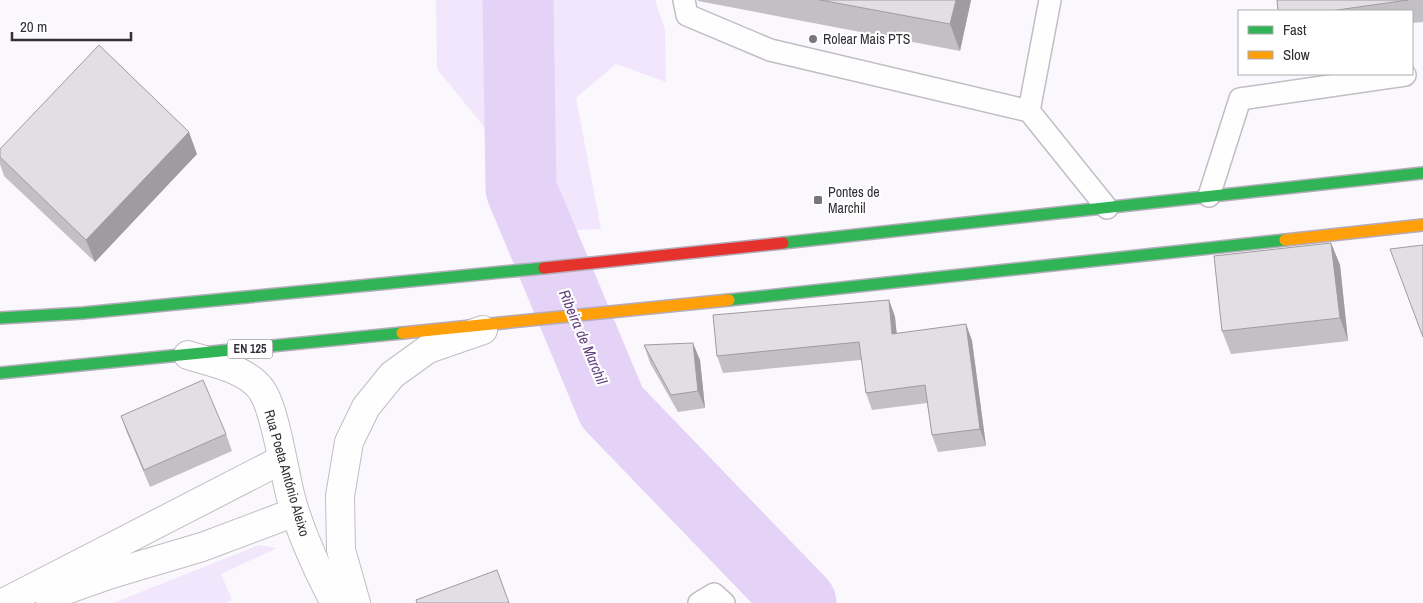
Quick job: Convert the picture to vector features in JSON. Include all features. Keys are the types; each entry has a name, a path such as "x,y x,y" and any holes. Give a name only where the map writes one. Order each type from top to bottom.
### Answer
{"main road":[{"path":"0,318 93,312 630,260 1423,173"},
{"path":"501,323 1423,225"},
{"name":"EN 125","path":"0,373 501,323"}],"street":[{"path":"356,603 341,550 340,496 349,442 366,407 392,375 428,349 501,323"},
{"name":"Rua Poeta António Aleixo","path":"188,355 237,371 261,388 274,421 281,460 295,512 316,568 335,603"},
{"path":"3,603 281,460"},
{"path":"29,603 110,574 202,547 295,512"}],"lane":[{"path":"684,0 687,15 770,50 1029,111 1107,208"},
{"path":"1029,111 1050,0"},
{"path":"1209,196 1240,99 1405,75"},
{"path":"699,603 714,594 724,603"}],"shaded area":[{"path":"436,0 655,0 665,30 666,82 616,64 576,98 601,229 508,233 490,134 437,69"},
{"path":"259,545 277,548 221,574 232,600 226,603 113,603"}],"building":[{"path":"820,0 956,0 950,24"},
{"path":"1277,0 1408,0 1337,10 1278,10"},
{"path":"99,45 189,132 86,240 0,157 0,149"},
{"path":"1331,243 1340,318 1222,331 1214,256"},
{"path":"1423,245 1423,337 1390,249"},
{"path":"889,300 892,334 966,324 980,429 932,435 925,385 866,393 859,342 717,356 713,315"},
{"path":"693,343 698,391 671,395 644,345"},
{"path":"203,380 226,434 144,470 121,416"},
{"path":"497,570 509,603 417,603 416,600"}],"waterway":[{"name":"Ribeira de Marchil","path":"518,0 521,189 612,407 801,603"}],"traffic: fast":[{"path":"783,243 1423,173"},
{"path":"729,300 1285,240"},
{"path":"0,318 83,313 544,268"},
{"path":"0,373 402,333"}],"traffic: slow":[{"path":"1285,240 1423,225"},
{"path":"402,333 729,300"}],"traffic: jam":[{"path":"544,268 783,243"}],"place":[{"name":"Rolear Mais PTS","path":"813,39"},
{"name":"Pontes de Marchil","path":"818,200"}]}
